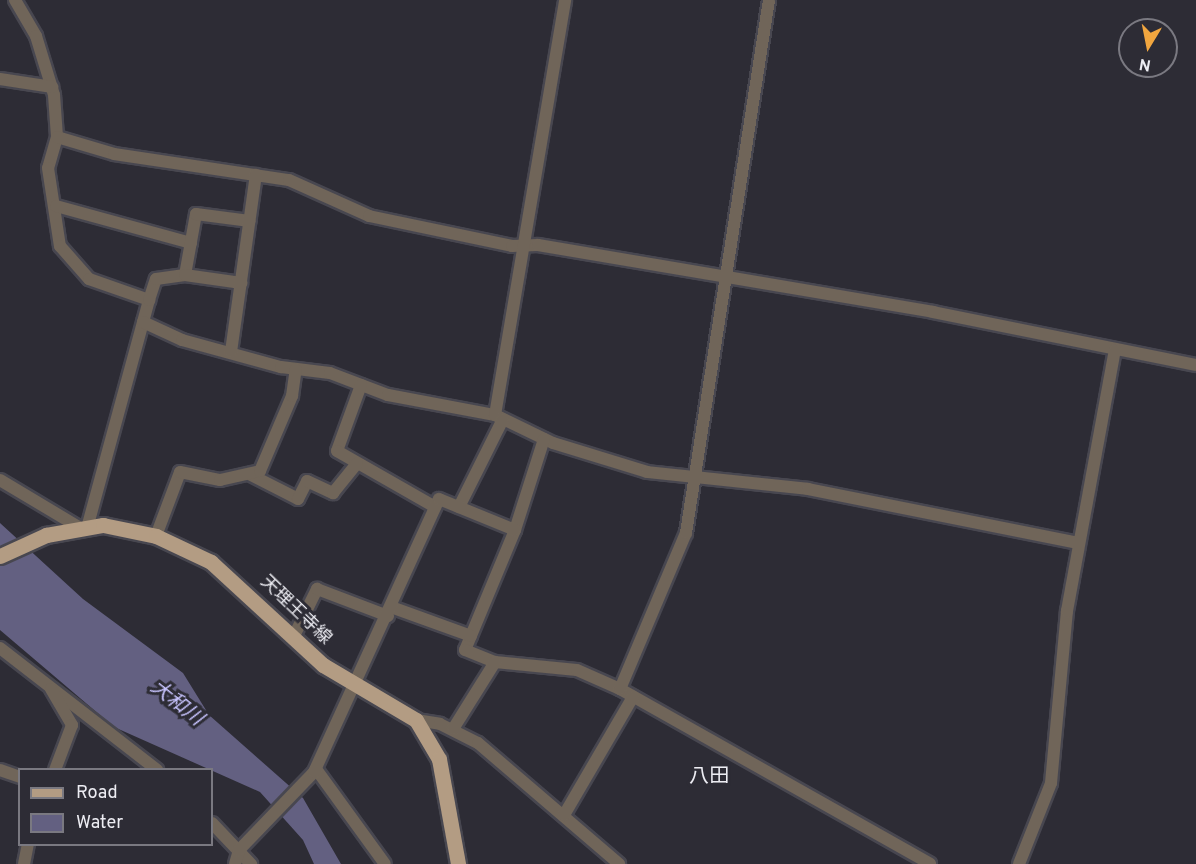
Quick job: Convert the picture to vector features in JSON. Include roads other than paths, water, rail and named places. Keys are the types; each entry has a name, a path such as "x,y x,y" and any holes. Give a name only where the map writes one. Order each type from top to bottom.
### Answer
{"main road":[{"name":"天理王寺線","path":"0,556 46,535 82,525 156,536 211,562 293,638 356,684 416,720 439,759 458,864"}],"street":[{"path":"15,0 36,36 52,87 57,137 48,168 56,206 60,246 81,273 149,300"},
{"path":"459,507 499,417 565,0"},
{"path":"620,689 680,550 694,481 723,276 769,0"},
{"path":"0,79 52,87"},
{"path":"57,137 114,154 308,185 369,216 526,245 723,276 1196,365"},
{"path":"231,352 256,175"},
{"path":"56,206 191,243"},
{"path":"185,275 196,214 250,221"},
{"path":"0,480 82,525 156,279 185,275 241,283"},
{"path":"143,322 231,352 296,369 330,373 413,401 499,417 544,439 647,472 694,481 808,489 1079,543"},
{"path":"1019,864 1051,783 1079,543 1115,350"},
{"path":"156,536 180,472 220,480 260,471 292,396 296,369"},
{"path":"362,385 338,451 435,507"},
{"path":"544,439 515,530 465,650 495,662 577,670 620,689 930,864"},
{"path":"249,474 298,499 307,481 333,494 357,463"},
{"path":"235,864 240,849 315,771 390,612 405,563 439,499 515,530"},
{"path":"293,638 317,589 471,636"},
{"path":"0,648 46,681 155,768"},
{"path":"453,729 495,662"},
{"path":"46,681 72,725 57,768"},
{"path":"564,815 633,697"},
{"path":"416,720 453,729 478,743 619,864"},
{"path":"0,770 18,776"},
{"path":"315,771 385,864"},
{"path":"213,824 240,849 251,864"},
{"path":"24,864 28,846"}],"water":[{"name":"大和川","path":"0,523 83,599 183,673 209,715 303,798 341,864 314,864 303,840 260,792 213,771 213,768 206,768 114,727 0,630"}],"district":[{"name":"八田","path":"709,777"}]}
